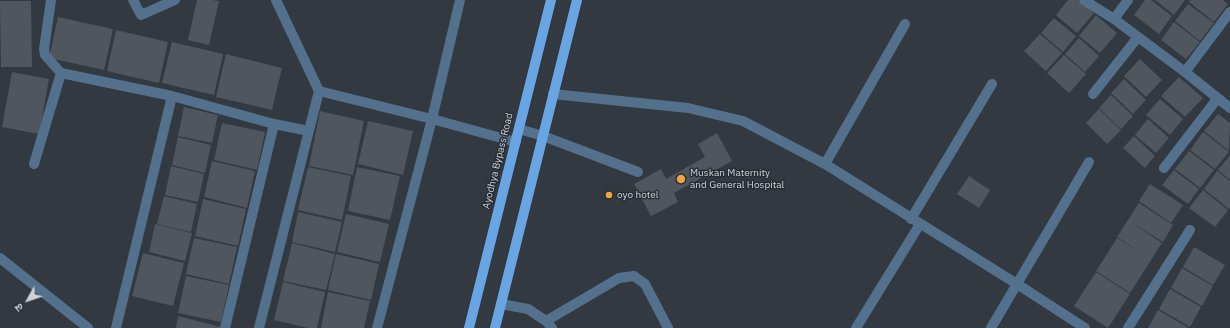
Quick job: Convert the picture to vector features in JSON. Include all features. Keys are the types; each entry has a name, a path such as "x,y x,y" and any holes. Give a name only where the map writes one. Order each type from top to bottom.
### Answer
{"main road":[{"name":"Ayodhya Bypass Road","path":"469,328 551,0"},
{"path":"495,328 577,0"}],"street":[{"path":"51,0 44,49 45,55 61,74 172,96 274,124 309,131"},
{"path":"133,0 141,14 175,0"},
{"path":"259,328 318,90 276,0"},
{"path":"377,328 432,119 460,0"},
{"path":"1084,0 1114,19 1230,108"},
{"path":"1114,19 1128,0"},
{"path":"1185,72 1230,12"},
{"path":"825,164 905,24"},
{"path":"1094,94 1138,37"},
{"path":"34,164 61,74"},
{"path":"856,328 992,84"},
{"path":"318,90 516,142"},
{"path":"553,94 688,108 743,122 825,164 1085,328"},
{"path":"116,328 172,96"},
{"path":"1164,168 1217,99"},
{"path":"225,328 274,124"},
{"path":"519,129 543,136 638,172"},
{"path":"991,328 1089,162"},
{"path":"1128,328 1190,230"},
{"path":"0,258 88,328"},
{"path":"501,304 528,309 549,325 619,278 634,276 645,284 668,328"}],"building":[{"path":"197,0 219,1 209,45 188,40"},
{"path":"1068,0 1078,0 1094,13 1077,33 1056,15"},
{"path":"1145,0 1151,0 1172,16 1159,34 1134,15"},
{"path":"1155,0 1185,0 1174,15"},
{"path":"1191,0 1223,0 1228,4 1214,22 1189,2"},
{"path":"0,1 31,1 32,67 1,67"},
{"path":"1188,4 1214,23 1200,41 1175,21"},
{"path":"1096,15 1117,33 1100,53 1079,36"},
{"path":"58,17 113,29 104,70 49,58"},
{"path":"1054,18 1076,36 1063,52 1041,33"},
{"path":"1174,22 1200,42 1186,59 1161,40"},
{"path":"116,30 168,42 159,83 107,71"},
{"path":"1040,34 1062,53 1046,71 1024,51"},
{"path":"1079,38 1099,56 1085,72 1065,54"},
{"path":"172,42 223,54 214,95 162,83"},
{"path":"226,54 282,68 272,110 216,97"},
{"path":"1064,55 1086,74 1069,93 1047,73"},
{"path":"1140,59 1162,80 1146,97 1124,76"},
{"path":"12,72 49,79 39,134 2,127"},
{"path":"1179,77 1203,98 1185,117 1161,96"},
{"path":"1124,79 1146,100 1133,114 1111,93"},
{"path":"1111,95 1133,116 1121,129 1099,108"},
{"path":"1160,99 1183,119 1170,135 1146,115"},
{"path":"184,107 218,115 212,143 178,136"},
{"path":"1099,109 1121,130 1107,144 1086,123"},
{"path":"320,111 364,121 353,175 309,166"},
{"path":"1218,114 1230,123 1229,151 1204,131"},
{"path":"1148,119 1169,138 1156,153 1135,135"},
{"path":"368,121 413,131 403,175 358,164"},
{"path":"222,123 265,132 257,170 214,160"},
{"path":"1203,132 1229,152 1215,169 1190,150"},
{"path":"717,133 732,161 674,193 678,202 651,216 634,184 661,169 666,179 705,157 698,144"},
{"path":"1134,136 1155,156 1145,168 1123,148"},
{"path":"178,137 211,145 205,173 172,165"},
{"path":"1189,151 1214,170 1200,188 1175,169"},
{"path":"1230,155 1230,180 1218,170"},
{"path":"212,161 255,171 247,208 204,197"},
{"path":"171,166 204,174 198,202 165,195"},
{"path":"308,167 351,176 342,220 298,210"},
{"path":"357,167 400,176 390,220 348,211"},
{"path":"1174,170 1199,189 1188,204 1162,185"},
{"path":"1217,171 1230,181 1229,209 1204,189"},
{"path":"969,176 990,190 979,208 957,194"},
{"path":"1150,184 1183,205 1171,223 1139,201"},
{"path":"1203,190 1228,210 1215,227 1189,208"},
{"path":"164,196 197,204 191,232 157,224"},
{"path":"203,199 246,209 238,246 195,236"},
{"path":"1139,203 1173,225 1163,242 1131,222 1162,243 1130,293 1096,271 1117,238 1140,252 1117,237"},
{"path":"298,212 342,222 335,252 292,242"},
{"path":"346,214 389,224 380,262 337,252"},
{"path":"155,224 192,233 185,261 149,252"},
{"path":"194,238 237,247 229,284 186,274"},
{"path":"292,243 335,254 326,290 283,281"},
{"path":"1194,247 1225,265 1213,285 1183,267"},
{"path":"143,253 184,263 173,306 132,296"},
{"path":"336,254 379,264 371,300 328,290"},
{"path":"1182,268 1213,286 1202,306 1171,288"},
{"path":"1096,272 1130,294 1119,311 1085,289"},
{"path":"186,276 229,285 221,322 178,313"},
{"path":"283,282 325,292 317,328 308,328 274,320"},
{"path":"1085,289 1119,311 1108,328 1074,306"},
{"path":"1170,289 1201,307 1190,327 1159,309"},
{"path":"328,292 370,301 364,328 321,328"},
{"path":"1158,310 1189,328 1148,328"},
{"path":"178,316 221,327 221,328 176,328"}],"place":[{"name":"Muskan Maternity and General Hospital","path":"681,179"},
{"name":"oyo hotel","path":"609,195"}]}
